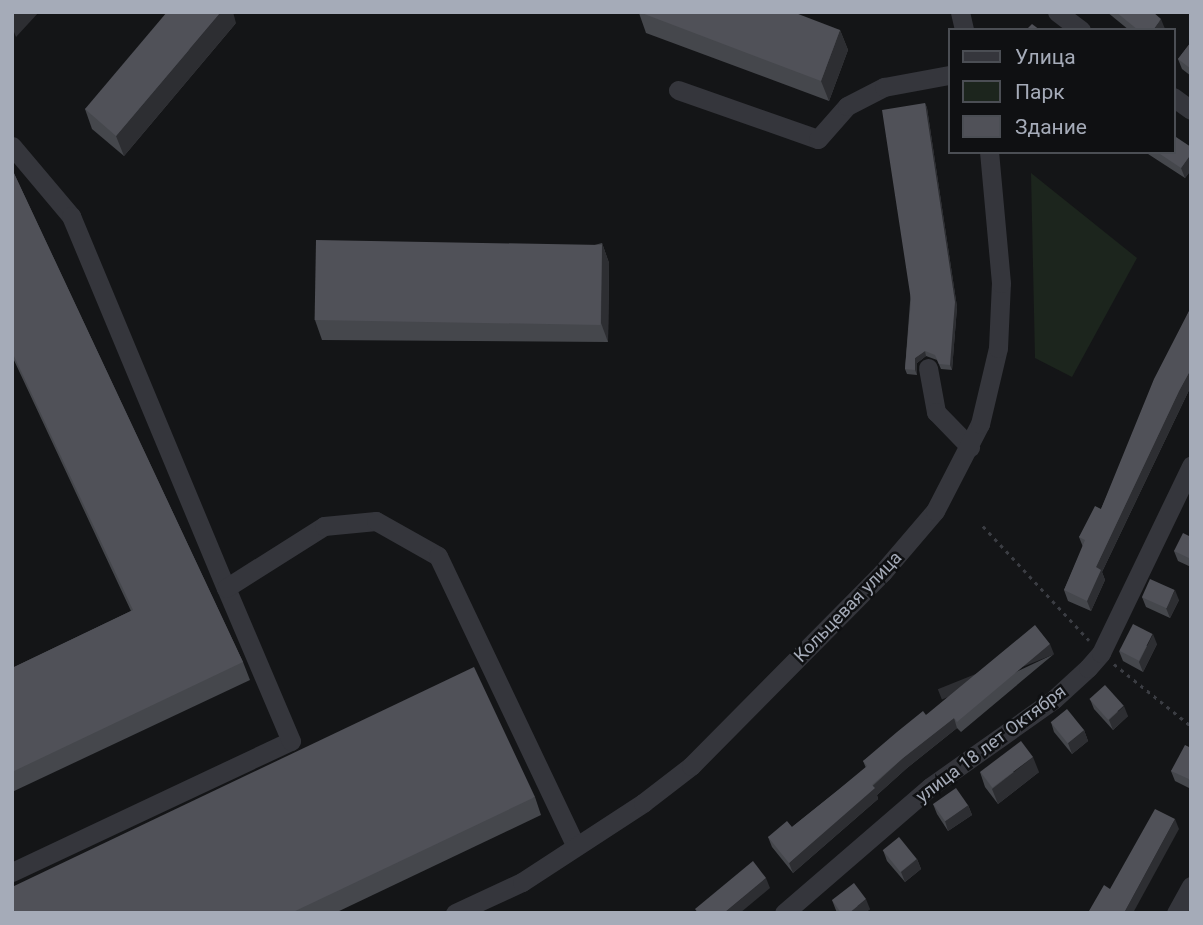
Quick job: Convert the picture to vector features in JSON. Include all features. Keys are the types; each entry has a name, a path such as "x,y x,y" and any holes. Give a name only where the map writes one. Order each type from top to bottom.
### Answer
{"street":[{"path":"1057,12 1078,28"},
{"path":"678,90 818,139 847,106 884,87 948,75"},
{"path":"1175,98 1191,110"},
{"path":"12,146 71,216 291,741 12,872"},
{"name":"Кольцевая улица","path":"455,913 522,882 667,786 741,717 920,532 970,447 988,400 1000,325 995,185 989,154"},
{"path":"928,368 936,412 970,447"},
{"name":"улица 18 лет Октября","path":"784,913 930,787 1053,700 1101,653 1191,466"},
{"path":"226,588 324,526 376,521 438,556 575,845"},
{"path":"1176,913 1191,886"}],"path":[{"path":"983,526 1101,653 1191,726"}],"green space":[{"path":"1031,173 1137,258 1072,377 1035,358"}],"building":[{"path":"167,12 221,12 116,136 85,109"},
{"path":"639,12 793,12 840,30 821,81"},
{"path":"1116,12 1153,12 1161,19 1154,28 1136,28"},
{"path":"1191,42 1191,69 1178,59"},
{"path":"925,103 955,302 950,365 939,364 935,355 925,351 915,358 915,370 905,369 911,300 882,110"},
{"path":"1175,136 1191,147 1191,154 1181,168 1160,154 1175,154"},
{"path":"12,169 243,662 12,772 12,668 133,610 12,352"},
{"path":"316,240 602,245 601,325 315,320"},
{"path":"1191,307 1191,369 1096,567 1101,570 1087,601 1064,590 1085,540 1079,537 1095,506 1101,509 1154,379"},
{"path":"1183,533 1191,537 1191,559 1174,551"},
{"path":"1150,579 1175,590 1167,608 1142,597"},
{"path":"1133,624 1153,634 1139,661 1119,651"},
{"path":"1035,625 1050,644 957,722 954,718 903,758 872,785 875,788 789,863 768,837 787,821 792,827 867,766 863,761 897,732 923,711 926,715"},
{"path":"474,667 535,797 291,913 12,913 12,887"},
{"path":"1105,685 1124,706 1108,720 1089,699"},
{"path":"1067,709 1084,730 1068,743 1051,722"},
{"path":"1021,741 1033,757 992,788 980,772"},
{"path":"1185,745 1191,748 1191,780 1171,771"},
{"path":"956,788 968,805 945,821 933,804"},
{"path":"1155,809 1175,819 1124,913 1089,911 1104,885 1110,889"},
{"path":"899,837 917,859 900,872 883,850"},
{"path":"753,861 766,878 724,913 698,913 695,909"},
{"path":"854,883 866,899 849,913 841,913 832,900"}]}
